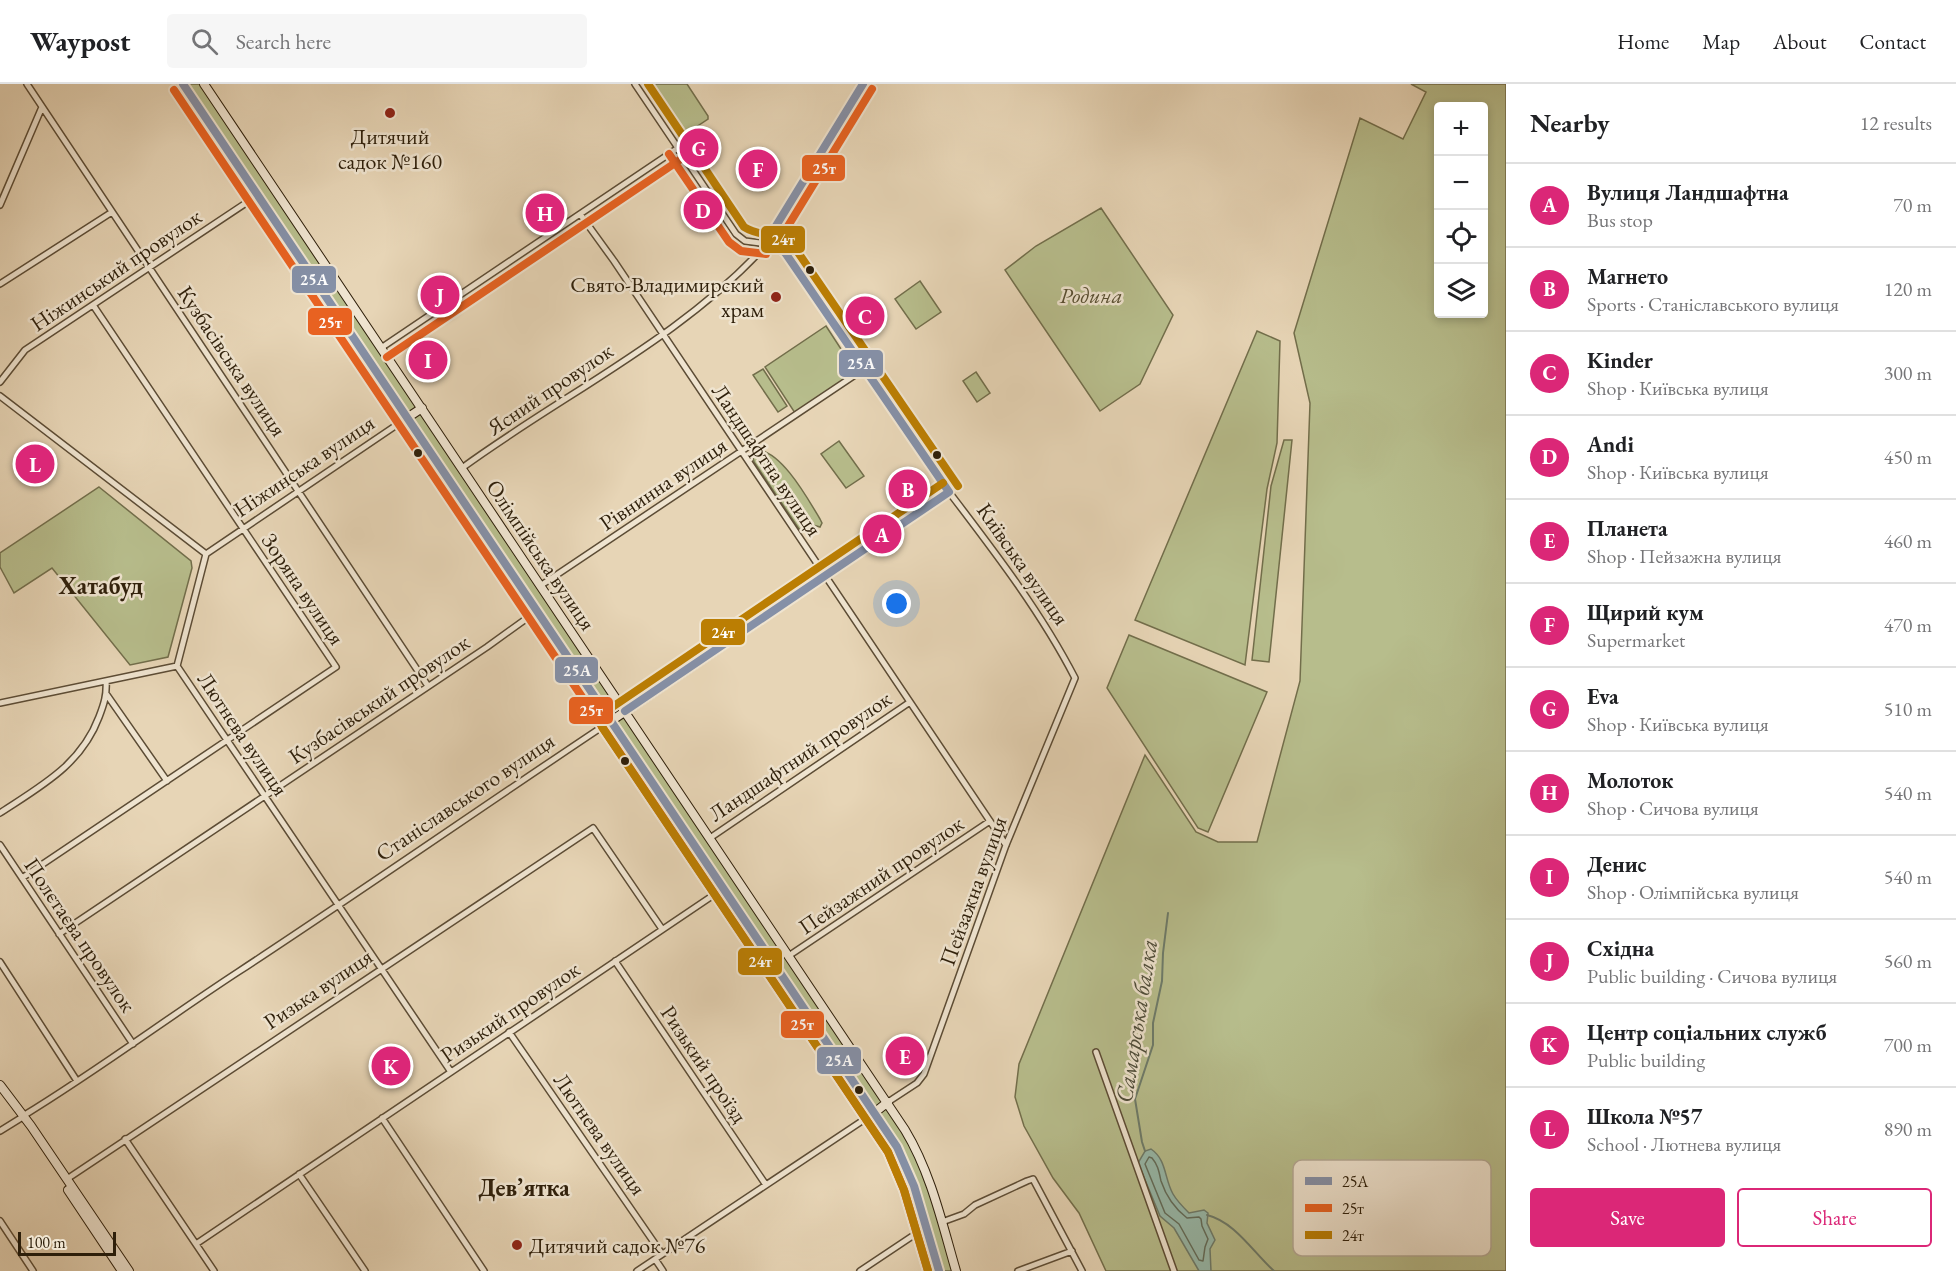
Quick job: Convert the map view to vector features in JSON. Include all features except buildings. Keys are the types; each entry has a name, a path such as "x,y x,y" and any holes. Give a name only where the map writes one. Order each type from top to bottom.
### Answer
{"main road":[{"name":"Олімпійська вулиця","path":"183,84 902,1156 914,1186 939,1271"},
{"name":"Олімпійська вулиця","path":"204,84 906,1130 922,1162 956,1271"},
{"path":"767,244 863,84"},
{"name":"Київська вулиця","path":"767,244 782,250 949,492"},
{"name":"Ніжинська вулиця","path":"407,418 422,408"},
{"name":"Станіславського вулиця","path":"611,721 949,492"},
{"path":"0,1085 122,1271"},
{"path":"874,1113 888,1102"},
{"path":"64,1180 129,1271"},
{"path":"926,1227 942,1222"}],"street":[{"name":"Кузбасівська вулиця","path":"27,84 428,686"},
{"name":"Київська вулиця","path":"635,84 736,234 745,241 767,244"},
{"path":"0,205 42,107"},
{"path":"381,348 678,148"},
{"name":"Ніжинський провулок","path":"0,382 25,350 258,195"},
{"path":"0,284 112,212"},
{"name":"Ландшафтна вулиця","path":"580,214 1006,845"},
{"name":"Ясний провулок","path":"462,468 662,335 741,271 767,244"},
{"name":"Зоряна вулиця","path":"22,878 336,667 93,305"},
{"name":"Рівнинна вулиця","path":"540,586 864,369"},
{"path":"0,396 206,554"},
{"name":"Ніжинська вулиця","path":"206,554 407,418"},
{"name":"Київська вулиця","path":"949,492 985,539 1043,624 1075,678"},
{"name":"Лютнева вулиця","path":"206,554 177,666 451,1072"},
{"name":"Кузбасівський провулок","path":"59,934 537,610"},
{"path":"0,703 177,666"},
{"name":"Пейзажна вулиця","path":"888,1102 917,1083 924,1074 1006,845 1075,678"},
{"path":"0,813 62,771 80,752 95,728 107,695 106,681"},
{"path":"107,695 167,781"},
{"name":"Ландшафтний провулок","path":"710,838 910,702"},
{"name":"Станіславського вулиця","path":"0,1131 78,1081 611,721"},
{"name":"Пейзажний провулок","path":"790,956 990,822"},
{"name":"Ризька вулиця","path":"64,1180 593,828 662,929"},
{"name":"Полєтаєва провулок","path":"0,845 133,1044"},
{"name":"Ризький провулок","path":"196,1244 724,888"},
{"name":"Ризький проїзд","path":"615,961 765,1185"},
{"path":"0,962 78,1081"},
{"name":"Лютнева вулиця","path":"509,1032 663,1254"},
{"path":"1096,1052 1174,1271"},
{"path":"637,1271 874,1113"},
{"path":"382,1118 484,1271"},
{"path":"125,1139 214,1271"},
{"path":"299,1174 365,1271"},
{"path":"942,1222 964,1214 975,1205 1033,1179 1082,1271"},
{"path":"0,1221 33,1271"},
{"path":"860,1271 926,1227"},
{"path":"1018,1271 1072,1251"},
{"path":"655,1259 663,1271"}],"green space":[{"path":"183,84 203,84 914,1144 956,1271 939,1271 907,1167"},
{"path":"651,84 687,84 708,119 687,133 684,132"},
{"path":"1411,84 1506,84 1506,1271 1106,1271 1079,1213 1053,1178 1024,1126 1015,1097 1019,1064 1145,755 1196,832 1218,842 1257,842 1300,681 1310,403 1294,333 1360,118 1403,139 1426,92"},
{"name":"Родина","path":"1101,208 1173,315 1140,384 1100,411 1005,270 1036,246"},
{"path":"920,281 941,312 916,329 895,299"},
{"path":"826,326 856,372 795,413 765,367"},
{"path":"1257,331 1280,341 1277,443 1267,489 1245,665 1135,620"},
{"path":"763,369 787,406 778,412 753,375"},
{"path":"976,372 990,393 977,402 963,381"},
{"path":"1284,440 1292,440 1269,662 1252,660 1271,486"},
{"path":"839,441 864,476 846,488 821,454"},
{"path":"755,450 774,457 792,476 820,519 822,523 820,527 810,524 806,529 799,529 754,462 752,453"},
{"path":"99,487 191,561 192,568 168,657 130,665 52,568 14,593 0,567 0,553"},
{"path":"1129,635 1267,692 1208,832 1198,828 1107,688"}],"water":[{"path":"1151,1149 1160,1158 1170,1188 1180,1204 1189,1213 1204,1210 1208,1213 1207,1223 1215,1240 1210,1249 1211,1271 1199,1271 1174,1228 1160,1216 1138,1163 1145,1151"}],"waterway":[{"name":"Самарська балка","path":"1145,1151 1135,1099 1153,1045 1153,1023 1162,981 1168,913"},
{"name":"Самарська балка","path":"1207,1215 1235,1231 1274,1271"}],"transit line":[{"name":"25А","path":"183,84 897,1147 914,1186 939,1271"},
{"name":"24т","path":"648,84 744,227 757,233 782,239 795,248 958,486"},
{"name":"25А","path":"767,244 863,84"},
{"name":"25т","path":"777,248 780,239 872,89"},
{"name":"25т","path":"174,90 888,1152 904,1190 928,1271"},
{"name":"25т","path":"669,154 729,242 741,251 766,254"},
{"name":"25т","path":"387,357 684,157"},
{"name":"25А","path":"767,244 780,247 786,254 949,492"},
{"name":"24т","path":"928,1271 904,1190 888,1152 602,727 601,721 605,712 943,483"},
{"name":"25А","path":"625,711 949,492"}],"place":[{"name":"Дитячий садок №160","path":"390,113"},
{"name":"Eva","path":"699,148"},
{"name":"Щирий кум","path":"758,169"},
{"name":"Andi","path":"703,210"},
{"name":"Молоток","path":"545,213"},
{"name":"Східна","path":"440,295"},
{"name":"Свято-Владимирский храм","path":"776,297"},
{"name":"Kinder","path":"865,316"},
{"name":"Денис","path":"428,360"},
{"name":"Школа №57","path":"35,464"},
{"name":"Магнето","path":"908,489"},
{"name":"Вулиця Ландшафтна","path":"882,534"},
{"name":"Планета","path":"905,1056"},
{"name":"Центр соціальних служб","path":"391,1066"},
{"name":"Дитячий садок №76","path":"517,1245"}],"district":[{"name":"Хатабуд","path":"101,585"},
{"name":"Дев’ятка","path":"524,1187"}]}
